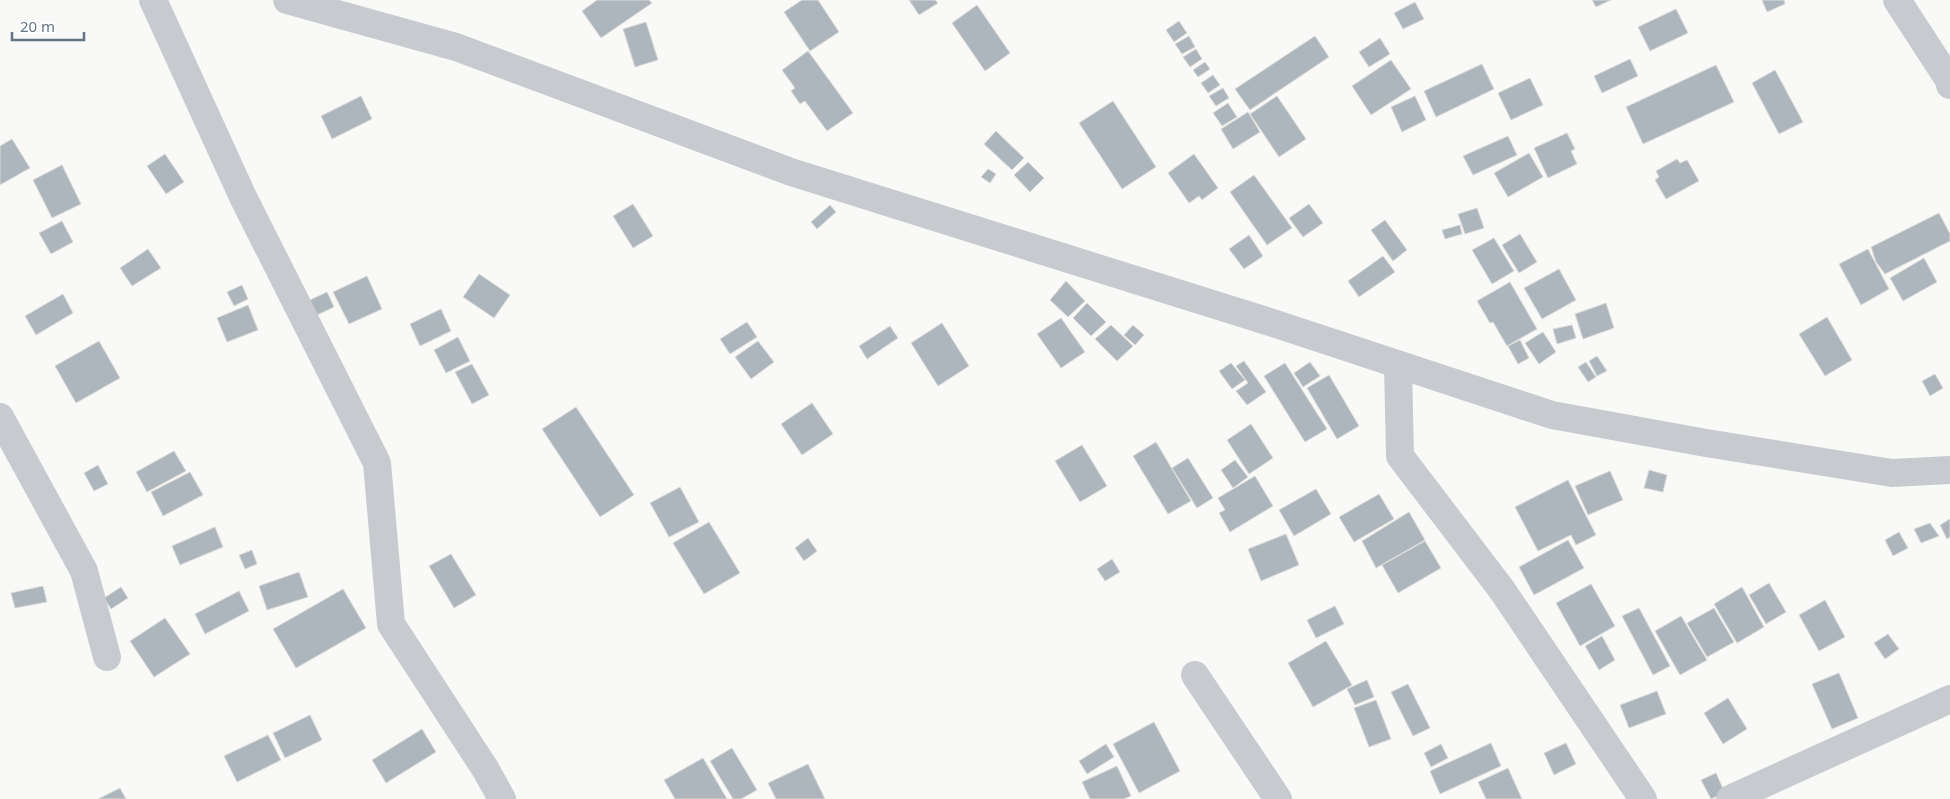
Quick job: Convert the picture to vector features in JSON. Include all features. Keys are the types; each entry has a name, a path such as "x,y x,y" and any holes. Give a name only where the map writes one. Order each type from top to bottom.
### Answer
{"street":[{"path":"153,0 243,197 377,463 391,624 486,770 502,799"},
{"path":"287,0 456,47 791,172 1398,364 1552,415 1696,442 1892,473 1950,470"},
{"path":"1897,0 1949,80 1950,86"},
{"path":"1398,364 1400,456 1502,590 1643,799"},
{"path":"0,417 84,571 107,657"},
{"path":"1195,675 1278,799"},
{"path":"1730,799 1950,699"}],"building":[{"path":"597,0 649,0 652,3 601,38 582,11"},
{"path":"802,0 818,0 839,32 810,51 784,12"},
{"path":"909,0 935,0 938,3 919,15"},
{"path":"1592,0 1611,0 1596,7"},
{"path":"1762,0 1784,0 1785,4 1767,12"},
{"path":"1415,2 1424,19 1403,29 1394,13"},
{"path":"977,5 1010,53 985,71 952,23"},
{"path":"1676,9 1688,33 1650,51 1638,27"},
{"path":"1179,21 1187,33 1174,42 1166,30"},
{"path":"646,22 658,60 635,67 623,29"},
{"path":"1189,36 1195,47 1182,54 1175,44"},
{"path":"1315,36 1329,57 1250,110 1235,89"},
{"path":"1380,38 1390,54 1369,67 1359,52"},
{"path":"1196,49 1202,59 1190,67 1183,57"},
{"path":"808,51 853,113 827,131 805,101 800,104 791,91 795,88 782,70"},
{"path":"1630,59 1638,76 1602,93 1594,76"},
{"path":"1391,60 1411,89 1371,115 1352,86"},
{"path":"1205,62 1210,69 1198,77 1193,70"},
{"path":"1482,64 1494,89 1436,117 1424,91"},
{"path":"1716,65 1734,102 1643,144 1626,107"},
{"path":"1775,70 1803,122 1779,134 1752,83"},
{"path":"1213,75 1220,85 1208,93 1201,83"},
{"path":"1530,78 1543,105 1511,120 1498,93"},
{"path":"1223,88 1229,98 1216,106 1209,96"},
{"path":"361,96 372,119 332,139 321,116"},
{"path":"1277,96 1306,139 1279,157 1250,114"},
{"path":"1415,96 1426,120 1402,132 1391,107"},
{"path":"1113,101 1156,167 1122,189 1079,123"},
{"path":"1228,103 1237,117 1222,126 1213,113"},
{"path":"1248,112 1260,132 1233,149 1221,129"},
{"path":"996,131 1024,158 1012,170 984,144"},
{"path":"1567,133 1575,149 1571,151 1577,164 1548,178 1534,148"},
{"path":"1508,136 1517,155 1473,175 1463,156"},
{"path":"12,139 30,168 0,185 0,146"},
{"path":"1529,153 1543,177 1508,197 1494,173"},
{"path":"165,154 184,182 166,194 147,166"},
{"path":"1194,154 1218,188 1202,200 1199,196 1189,203 1168,173"},
{"path":"1677,159 1680,163 1687,160 1699,181 1666,199 1655,180 1659,177 1656,171"},
{"path":"1028,162 1044,178 1030,192 1014,175"},
{"path":"62,165 81,204 52,218 33,180"},
{"path":"988,169 996,174 990,183 981,177"},
{"path":"1254,175 1292,228 1267,245 1230,192"},
{"path":"633,204 653,236 633,248 613,216"},
{"path":"1309,204 1323,223 1303,237 1289,218"},
{"path":"830,205 836,212 817,229 811,222"},
{"path":"1477,208 1484,228 1465,234 1458,214"},
{"path":"1939,213 1950,234 1950,241 1885,274 1876,262 1871,247"},
{"path":"1385,220 1407,250 1393,261 1371,230"},
{"path":"62,221 73,242 51,254 39,233"},
{"path":"1460,225 1462,234 1445,239 1442,230"},
{"path":"1520,234 1537,262 1519,273 1502,245"},
{"path":"1249,235 1263,256 1244,269 1229,249"},
{"path":"1494,238 1514,271 1492,284 1472,250"},
{"path":"148,249 161,268 132,286 120,268"},
{"path":"1868,249 1889,289 1861,305 1839,264"},
{"path":"1383,256 1395,272 1359,297 1348,281"},
{"path":"1924,258 1937,282 1903,301 1890,278"},
{"path":"1559,269 1576,300 1542,319 1524,288"},
{"path":"479,274 510,295 494,318 463,297"},
{"path":"367,276 382,309 349,324 333,292"},
{"path":"1066,281 1085,301 1068,317 1050,300"},
{"path":"1510,282 1537,329 1507,346 1493,322 1490,323 1477,301"},
{"path":"242,285 248,299 234,306 227,292"},
{"path":"327,292 334,307 315,316 308,301"},
{"path":"63,294 73,313 36,335 25,316"},
{"path":"1087,303 1106,322 1091,336 1073,318"},
{"path":"1606,303 1614,328 1583,339 1575,314"},
{"path":"248,305 258,330 227,342 217,318"},
{"path":"441,309 451,331 420,346 410,324"},
{"path":"1827,317 1852,360 1825,376 1799,334"},
{"path":"1061,318 1085,352 1061,368 1037,334"},
{"path":"747,322 757,337 730,354 720,339"},
{"path":"942,323 969,366 938,386 911,343"},
{"path":"1111,325 1133,346 1117,361 1095,339"},
{"path":"1133,325 1144,335 1135,345 1124,335"},
{"path":"1572,325 1576,338 1557,344 1553,329"},
{"path":"890,326 898,338 867,359 859,346"},
{"path":"1543,332 1556,352 1539,364 1525,343"},
{"path":"458,337 470,361 446,373 434,350"},
{"path":"1520,340 1529,358 1518,364 1508,346"},
{"path":"99,341 120,378 76,403 55,366"},
{"path":"758,341 774,362 751,379 735,357"},
{"path":"1597,356 1607,371 1597,376 1589,361"},
{"path":"1244,361 1266,392 1247,405 1236,391 1248,383 1236,366"},
{"path":"1310,362 1320,376 1303,387 1294,373"},
{"path":"1586,362 1596,377 1588,382 1578,367"},
{"path":"1231,363 1245,380 1232,389 1219,371"},
{"path":"1285,363 1327,429 1305,442 1264,376"},
{"path":"472,364 489,395 472,404 455,372"},
{"path":"1935,374 1943,388 1930,396 1922,381"},
{"path":"1329,375 1359,426 1337,439 1307,388"},
{"path":"812,403 833,434 802,455 781,424"},
{"path":"576,407 634,495 600,517 542,429"},
{"path":"1251,424 1273,458 1249,474 1227,440"},
{"path":"1156,442 1191,501 1168,514 1133,456"},
{"path":"1082,445 1107,486 1080,502 1055,461"},
{"path":"174,451 186,471 147,492 136,472"},
{"path":"1188,458 1213,498 1197,508 1172,468"},
{"path":"1235,460 1248,477 1233,488 1221,470"},
{"path":"98,465 108,484 94,491 84,473"},
{"path":"1649,470 1667,475 1663,492 1644,488"},
{"path":"1610,471 1623,500 1588,515 1575,486"},
{"path":"190,472 203,495 163,516 151,492"},
{"path":"1255,476 1273,506 1230,532 1219,513 1225,510 1218,498"},
{"path":"1568,480 1596,535 1576,545 1571,535 1538,551 1515,507"},
{"path":"680,487 699,522 669,537 650,503"},
{"path":"1316,489 1331,514 1294,536 1279,510"},
{"path":"1379,494 1394,519 1354,542 1339,517"},
{"path":"1409,512 1425,540 1376,568 1362,541"},
{"path":"1950,519 1950,537 1947,539 1940,525"},
{"path":"709,522 740,573 704,594 673,543"},
{"path":"1930,523 1939,536 1921,543 1914,529"},
{"path":"215,527 223,547 180,565 172,546"},
{"path":"1899,532 1908,548 1893,556 1885,540"},
{"path":"1286,534 1299,565 1261,581 1248,549"},
{"path":"808,538 817,551 804,561 795,548"},
{"path":"1568,540 1584,568 1534,595 1519,567"},
{"path":"1425,541 1441,568 1398,593 1382,565"},
{"path":"252,550 257,564 245,569 239,555"},
{"path":"451,554 476,595 454,608 429,566"},
{"path":"1112,559 1120,572 1105,581 1097,569"},
{"path":"299,572 308,597 267,610 259,586"},
{"path":"1769,583 1786,612 1766,624 1749,595"},
{"path":"1591,584 1615,626 1580,646 1556,603"},
{"path":"43,586 47,602 15,608 11,593"},
{"path":"121,587 128,598 111,609 104,598"},
{"path":"1742,587 1764,627 1737,643 1714,604"},
{"path":"343,589 366,628 296,668 273,629"},
{"path":"239,591 249,611 205,634 195,614"},
{"path":"1825,600 1845,637 1819,651 1799,615"},
{"path":"1335,606 1344,624 1316,638 1307,620"},
{"path":"1639,608 1670,666 1653,675 1622,616"},
{"path":"1714,608 1734,642 1707,657 1687,623"},
{"path":"1681,616 1707,660 1680,675 1655,631"},
{"path":"165,618 190,654 154,677 130,641"},
{"path":"1888,634 1899,649 1885,659 1874,643"},
{"path":"1602,636 1615,660 1599,670 1585,646"},
{"path":"1326,641 1352,685 1313,707 1288,663"},
{"path":"1839,673 1858,718 1832,729 1812,684"},
{"path":"1367,680 1374,697 1355,705 1347,689"},
{"path":"1408,684 1430,728 1413,736 1391,692"},
{"path":"1657,691 1666,714 1629,728 1620,705"},
{"path":"1728,698 1747,729 1723,744 1704,713"},
{"path":"1376,700 1391,739 1369,747 1354,708"},
{"path":"310,715 322,740 285,758 273,733"},
{"path":"1154,722 1180,771 1139,793 1113,744"},
{"path":"422,729 436,752 386,783 372,760"},
{"path":"268,735 281,760 237,782 224,756"},
{"path":"1491,743 1501,766 1440,794 1430,771"},
{"path":"1566,743 1576,764 1554,775 1544,753"},
{"path":"1106,744 1114,757 1087,774 1079,761"},
{"path":"1441,744 1448,758 1431,767 1424,753"},
{"path":"732,748 757,790 741,799 733,799 710,761"},
{"path":"703,758 727,799 675,799 664,780"},
{"path":"808,764 825,799 776,799 768,783"},
{"path":"1117,766 1131,796 1124,799 1090,799 1082,782"},
{"path":"1508,768 1522,799 1486,799 1478,782"},
{"path":"1716,773 1725,793 1711,799 1701,780"},
{"path":"120,788 126,799 98,799"}]}
